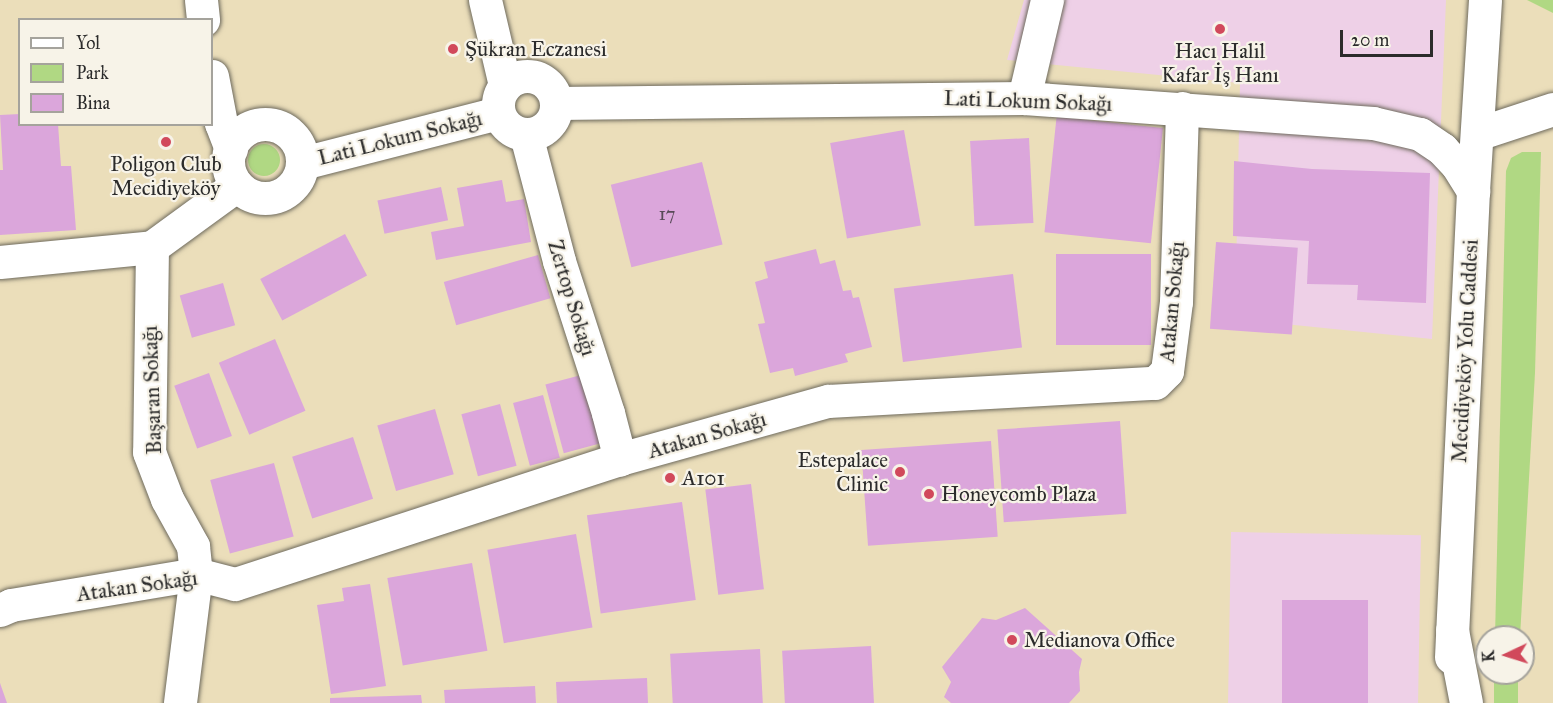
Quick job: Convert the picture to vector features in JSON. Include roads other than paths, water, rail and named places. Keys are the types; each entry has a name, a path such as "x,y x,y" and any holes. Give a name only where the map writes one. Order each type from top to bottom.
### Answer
{"main road":[{"path":"201,0 203,18"},
{"path":"485,0 502,99 508,129 526,135 544,130 555,115 556,103 550,87 533,76 523,76 502,99"},
{"path":"1024,98 1047,0"},
{"name":"Mecidiyeköy Yolu Caddesi","path":"1450,703 1473,191 1485,0"},
{"path":"213,81 221,123 231,149"},
{"name":"Lati Lokum Sokağı","path":"556,103 1024,98 1373,123 1420,134 1442,149 1457,165 1473,191"},
{"name":"Lati Lokum Sokağı","path":"303,163 502,99"},
{"name":"Atakan Sokağı","path":"0,610 11,605 196,574 235,584 620,459 828,400 1155,383 1167,371 1176,302 1182,108"},
{"path":"1477,134 1553,109"},
{"path":"276,125 288,131 296,140 303,163 293,186 273,198 249,195 237,185 229,166 231,149 241,133 252,126 276,125"},
{"name":"Zertop Sokağı","path":"526,135 559,261 608,413 620,459"},
{"path":"0,261 152,247 237,185"},
{"name":"Başaran Sokağı","path":"152,247 149,452 167,499 193,546 196,574 180,703"},
{"path":"1452,630 1466,703"}],"place":[{"name":"Hacı Halil Kafar İş Hanı","path":"1220,29"},
{"name":"Şükran Eczanesi","path":"453,49"},
{"name":"Poligon Club Mecidiyeköy","path":"166,142"},
{"name":"Estepalace Clinic","path":"900,472"},
{"name":"A101","path":"670,478"},
{"name":"Honeycomb Plaza","path":"929,494"},
{"name":"Medianova Office","path":"1012,640"}]}
